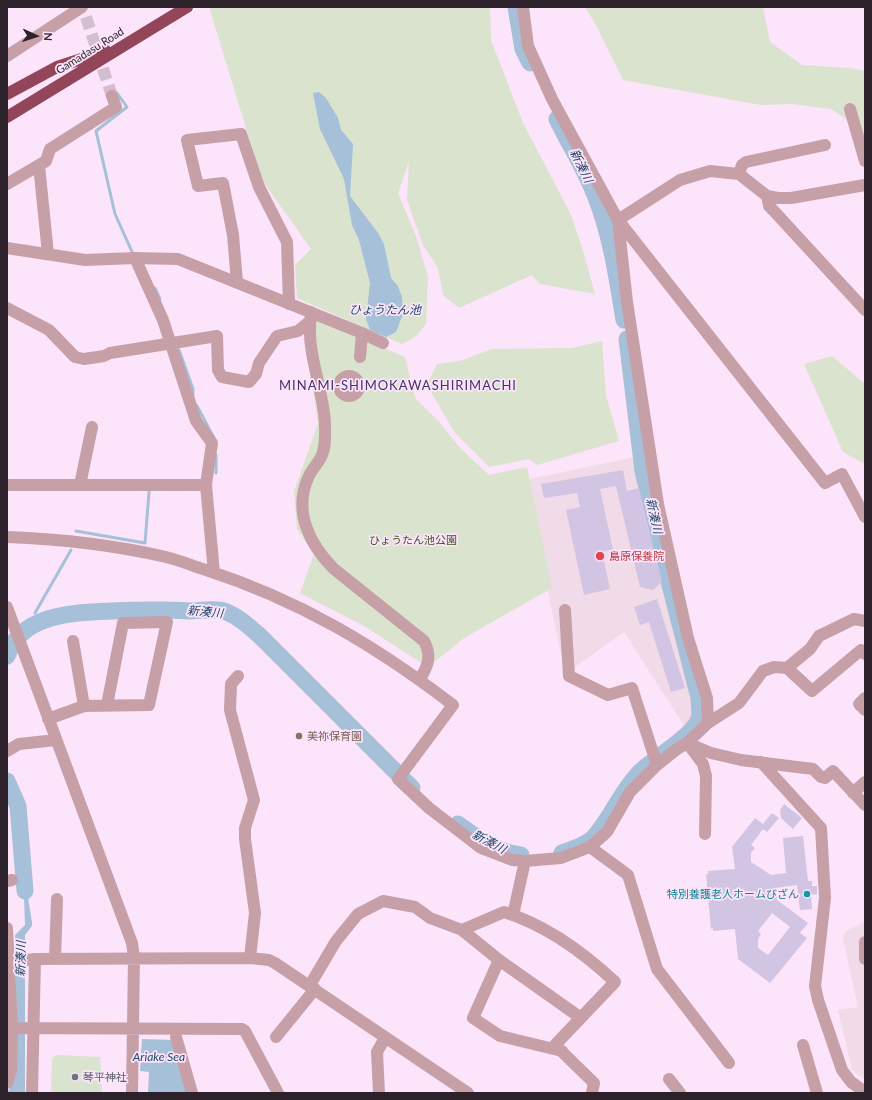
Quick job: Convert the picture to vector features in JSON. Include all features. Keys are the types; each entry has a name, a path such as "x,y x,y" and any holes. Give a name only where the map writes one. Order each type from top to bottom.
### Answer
{"highway":[{"name":"Gamadasu Road","path":"7,117 187,7"},
{"path":"7,94 57,67 126,44"}],"street":[{"path":"523,7 528,46 552,99 618,220 825,483 842,474 865,517"},
{"path":"7,56 83,10"},
{"path":"7,184 46,161 50,149 116,107 112,96"},
{"path":"850,109 865,161"},
{"path":"237,282 233,234 224,183 198,186 187,140 241,134 259,187 287,242 289,304"},
{"path":"739,174 742,165 746,162 825,145"},
{"path":"39,165 48,254"},
{"path":"618,220 680,180 710,171 739,174 768,196 791,198 865,185"},
{"path":"768,196 769,206 772,210 865,310"},
{"path":"618,220 627,302 658,504 688,638 707,698 708,724"},
{"path":"7,248 85,260 135,258 178,259 289,304 310,317 362,333 383,343"},
{"path":"135,258 157,306 171,343 196,421 212,443 206,486 214,573"},
{"path":"7,308 49,330 75,357 84,359 104,356 110,353 217,336 218,370 222,377 249,382 256,374 259,363 277,336 298,331 310,317"},
{"path":"310,317 311,347 322,399 325,439 321,457 307,479 302,512 305,524 318,551 334,569 424,641 429,651 429,662 420,679"},
{"path":"360,357 362,333"},
{"path":"80,485 92,427"},
{"path":"7,485 206,486"},
{"path":"7,537 60,539 166,557 251,585 303,608 370,645 420,679 454,705 401,776 419,800 481,848 512,860 525,862 561,858 590,847 607,832 630,792 655,762 687,743 708,724 739,703 763,671 774,667 787,668 812,691 861,650 865,654"},
{"path":"7,607 17,638 83,808 132,943 134,958 132,1093"},
{"path":"566,610 569,676 608,694 632,688 655,762"},
{"path":"787,668 810,649 819,636 854,619 865,621"},
{"path":"48,719 84,706 107,706 149,705 167,622 123,623 107,706"},
{"path":"73,641 84,706"},
{"path":"238,676 231,684 230,710 254,800 245,828 255,913 250,958"},
{"path":"865,698 859,704 865,710"},
{"path":"8,750 19,744 56,740"},
{"path":"687,743 711,754 813,769 820,777 825,778 833,771 865,806"},
{"path":"687,743 703,764 706,776 705,834"},
{"path":"761,762 821,828 825,898 815,986 818,1000 842,1070 851,1082 865,1092"},
{"path":"853,793 865,782"},
{"path":"590,847 628,875 657,969 729,1064"},
{"path":"513,915 525,862"},
{"path":"55,959 57,899"},
{"path":"276,1037 312,987 336,941 358,914 383,901 415,907 430,918 462,930 499,960 581,1018"},
{"path":"462,930 504,912 513,915 560,939 590,958 616,982 556,1045 594,1083 592,1093"},
{"path":"7,928 11,1028 11,1071 7,1083"},
{"path":"865,942 865,959"},
{"path":"9,962 32,959 134,958 250,958 269,960 312,987 463,1092"},
{"path":"32,959 32,1093"},
{"path":"499,960 473,1018 500,1036 562,1051"},
{"path":"11,1028 242,1029 245,1031 278,1093"},
{"path":"176,1037 192,1093"},
{"path":"379,1093 377,1052 385,1038"},
{"path":"803,1045 817,1093"},
{"path":"669,1079 680,1093"}],"shaded area":[{"name":"島原保養院","path":"635,457 695,700 694,712 685,727 624,632 565,674 525,480"},
{"path":"865,921 865,1079 852,1070 838,1010 858,1007 843,939 846,931"}],"green space":[{"path":"209,7 490,7 491,40 523,123 571,215 595,294 540,284 532,275 459,308 443,295 438,268 423,245 407,200 409,161 398,193 417,239 428,277 426,324 415,337 402,344 297,298 295,265 311,249 262,180"},
{"path":"585,7 763,7 770,42 802,65 850,68 865,71 865,138 855,125 831,109 792,104 761,105 623,80 597,27"},
{"name":"ひょうたん池公園","path":"311,318 405,357 415,398 438,421 461,449 489,475 527,467 552,588 464,638 428,667 364,626 300,593 314,554 297,529 294,491 318,424 312,383"},
{"path":"602,341 606,395 619,441 537,465 529,459 489,467 455,433 427,385 437,364 460,361 492,349 572,348"},
{"path":"832,356 865,384 865,464 843,452 804,364"},
{"path":"58,1055 100,1057 102,1093 51,1093 52,1060 53,1057"}],"water":[{"name":"ひょうたん池","path":"319,92 326,98 338,118 341,130 353,144 350,196 378,233 384,244 391,278 398,286 402,297 403,314 396,332 386,337 370,330 366,319 370,283 359,240 352,225 344,179 320,129 313,93"},
{"path":"23,868 32,922 32,926 25,935 25,1093 7,1093 16,1074 15,935 25,925"},
{"name":"Ariake Sea","path":"142,1039 172,1040 190,1093 148,1093 149,1072 140,1071"}],"building":[{"path":"623,470 627,491 639,488 662,582 653,590 640,587 616,486 600,489 613,549 602,552 610,589 584,595 566,510 580,507 577,493 544,498 541,484"},
{"path":"657,599 685,688 671,692 649,622 640,625 634,607"},
{"path":"784,804 802,818 793,829 781,818 780,810"},
{"name":"特別養護老人ホームびざん","path":"772,813 779,818 767,832 763,829 751,845 755,848 751,853 751,862 771,875 786,873 783,838 803,836 808,881 812,881 812,886 817,886 817,894 811,895 812,909 800,910 797,885 776,888 777,900 808,923 800,933 807,938 770,983 738,959 735,929 713,931 713,928 711,929 706,874 708,874 708,871 735,869 732,847 755,818 763,824","holes":["772,913 790,927 768,955 758,948 758,939 761,934 758,931"]}],"waterway":[{"name":"新湊川","path":"516,7 523,49 530,63"},
{"path":"117,93 127,107 96,131 115,214 133,254"},
{"name":"新湊川","path":"557,119 587,176 601,210 613,256 624,320"},
{"path":"155,288 160,299"},
{"name":"新湊川","path":"562,853 583,845 591,840 606,821 633,779 689,733 700,717 699,698 664,562 643,471 627,339"},
{"path":"179,350 193,389 193,395"},
{"path":"197,406 215,440"},
{"path":"216,455 216,473"},
{"path":"76,531 145,543 149,492"},
{"path":"35,613 71,550"},
{"name":"新湊川","path":"7,656 14,642 24,631 37,623 51,618 81,613 140,610 224,611 239,619 261,637 412,788"},
{"name":"新湊川","path":"25,631 27,626"},
{"name":"新湊川","path":"7,781 18,806 25,891"},
{"name":"新湊川","path":"458,824 496,848 512,854 521,855"}],"tunnel":[{"path":"86,17 112,96"}],"place":[{"name":"島原保養院","path":"600,556"},
{"name":"美祢保育園","path":"299,736"},
{"name":"特別養護老人ホームびざん","path":"807,894"},
{"name":"琴平神社","path":"75,1077"}],"district":[{"name":"MINAMI-SHIMOKAWASHIRIMACHI","path":"398,386"}]}
